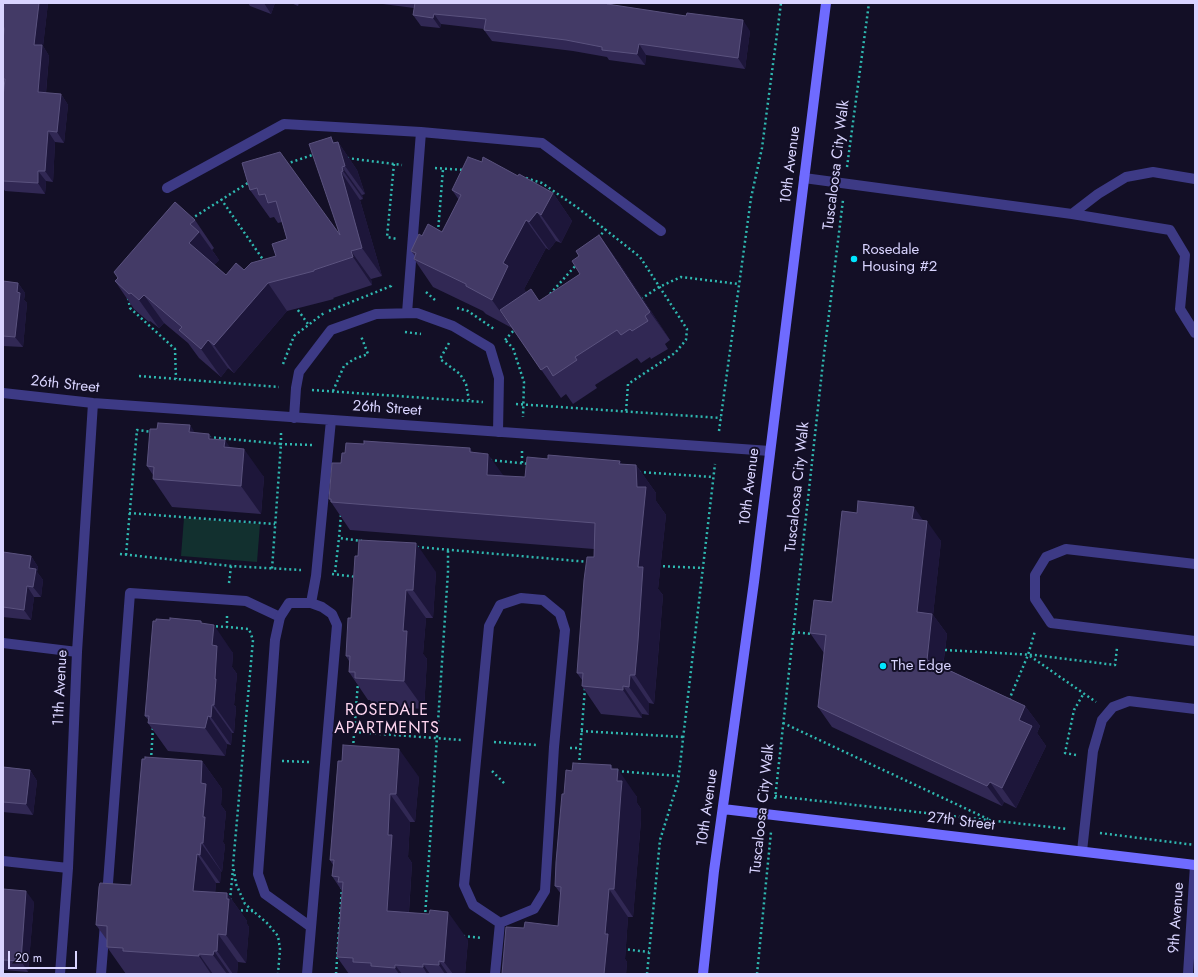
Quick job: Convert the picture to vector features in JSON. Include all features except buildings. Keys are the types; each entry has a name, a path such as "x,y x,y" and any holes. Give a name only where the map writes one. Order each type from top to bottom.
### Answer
{"main road":[{"name":"10th Avenue","path":"703,974 826,3"},
{"name":"27th Street","path":"723,809 1195,864"}],"street":[{"path":"167,188 284,124 421,132 542,143 661,231"},
{"path":"407,313 421,132"},
{"path":"1072,214 1098,194 1126,177 1153,172 1195,179"},
{"path":"804,178 1072,214 1170,230 1185,255 1180,309 1195,333"},
{"path":"294,418 296,388 299,372 331,330 376,314 417,313 453,326 490,348 499,378 498,432"},
{"name":"26th Street","path":"3,393 93,403 770,451"},
{"name":"11th Avenue","path":"60,974 68,868 77,652 93,403"},
{"path":"311,603 316,571 331,420"},
{"path":"1195,564 1066,549 1046,557 1035,575 1035,599 1051,623 1195,641"},
{"path":"101,974 130,593 246,601 280,617"},
{"path":"521,598 543,600 560,614 565,630 554,747 545,891 534,909 500,924 473,906 464,885 489,626 500,605 521,598"},
{"path":"306,974 311,927 337,625 332,614 322,607 311,603 289,603 280,617 275,640 258,874 265,894 284,910 311,927"},
{"path":"3,643 77,652"},
{"path":"1082,851 1092,756 1102,720 1113,707 1128,702 1195,709"},
{"path":"3,861 68,868"},
{"name":"9th Avenue","path":"1188,974 1195,864"},
{"path":"495,974 500,924"}],"path":[{"path":"647,974 660,840 678,776 713,477 751,198 762,148 781,3"},
{"name":"Tuscaloosa City Walk","path":"757,974 822,371 869,3"},
{"path":"394,164 387,237 397,239 396,247"},
{"path":"438,235 443,169"},
{"path":"221,199 265,262"},
{"path":"596,242 606,230"},
{"path":"549,295 580,260"},
{"path":"641,299 659,287 681,277 739,284"},
{"path":"282,366 294,336 308,324 321,314 390,286 392,278"},
{"path":"427,286 426,293 436,301 442,303"},
{"path":"291,300 308,324"},
{"path":"455,307 468,311 497,332"},
{"path":"505,340 516,328"},
{"path":"397,332 426,335"},
{"path":"333,391 344,366 354,359 368,354 361,336 366,334"},
{"path":"501,336 513,348 524,382 522,463"},
{"path":"444,341 450,344 440,359 460,374 466,384 469,400"},
{"path":"139,376 282,387 282,380"},
{"path":"296,388 469,400 499,404 523,404 721,418"},
{"path":"272,568 281,444 281,417"},
{"path":"126,555 137,430 159,432"},
{"path":"205,436 281,444 329,446"},
{"path":"482,459 530,464"},
{"path":"633,471 713,477"},
{"path":"335,574 342,508"},
{"path":"130,513 276,524"},
{"path":"339,538 369,542"},
{"path":"416,546 595,562"},
{"path":"425,925 448,572 448,550"},
{"path":"120,554 231,566 316,571 358,577"},
{"path":"656,565 702,568"},
{"path":"227,627 227,599 231,566"},
{"path":"204,625 249,629 252,640 230,902"},
{"path":"945,650 1028,655 1115,665 1119,631"},
{"path":"793,632 819,635"},
{"path":"1028,655 1110,711"},
{"path":"352,756 358,678"},
{"path":"578,769 585,683"},
{"path":"1084,693 1074,710 1065,753 1092,756"},
{"path":"783,723 990,820"},
{"path":"150,764 153,725"},
{"path":"581,731 683,737"},
{"path":"493,749 494,742"},
{"path":"279,768 280,761 314,762"},
{"path":"492,763 491,770 506,785"},
{"path":"609,771 678,776"},
{"path":"775,796 1084,831 1195,846"},
{"path":"233,865 236,884 245,904 268,923 278,936 280,949 278,974"},
{"path":"336,974 343,880"},
{"path":"230,910 254,911"}],"green space":[{"path":"184,518 260,524 257,562 181,556"}],"place":[{"name":"Rosedale Housing #2","path":"854,259"},
{"name":"The Edge","path":"883,666"}],"district":[{"name":"ROSEDALE APARTMENTS","path":"387,720"}]}
